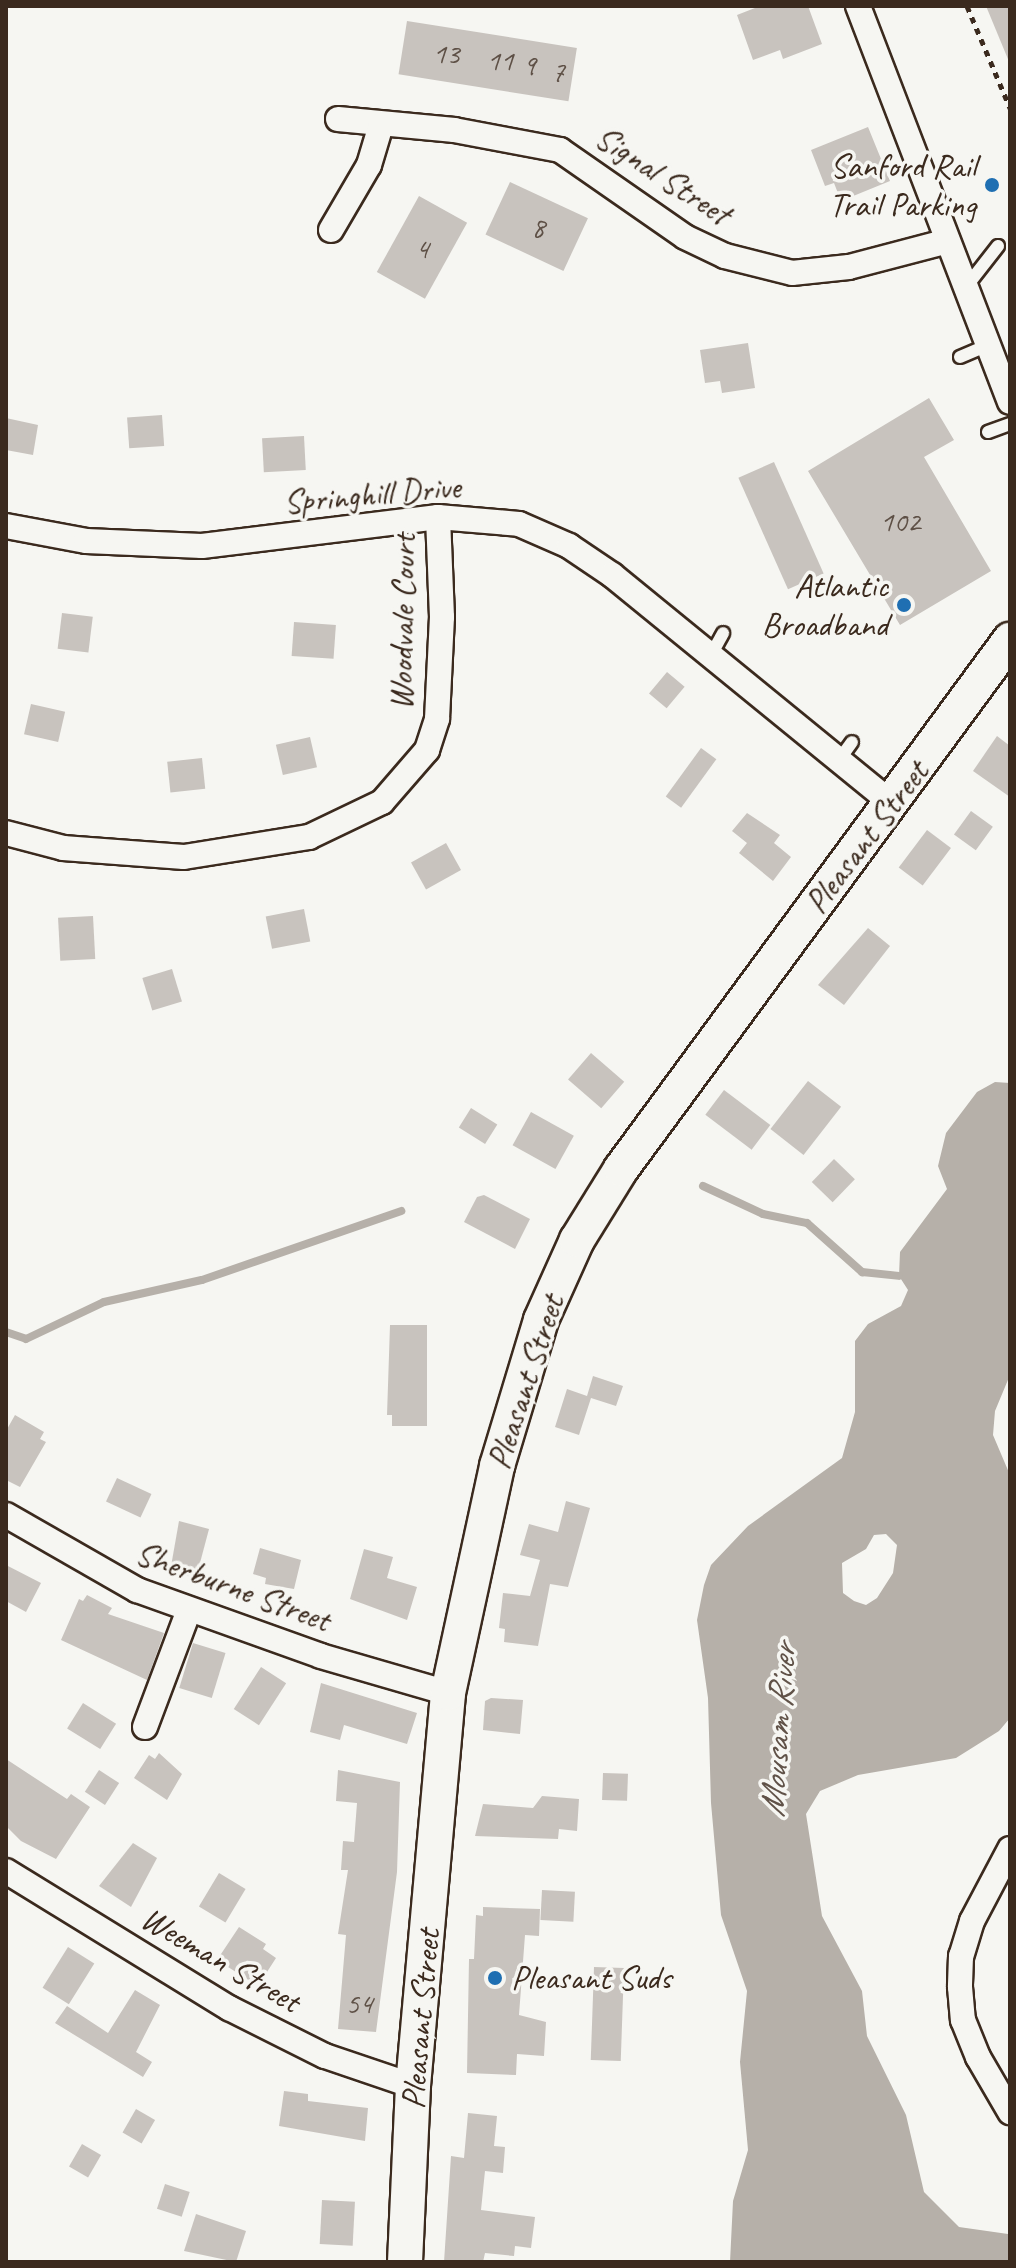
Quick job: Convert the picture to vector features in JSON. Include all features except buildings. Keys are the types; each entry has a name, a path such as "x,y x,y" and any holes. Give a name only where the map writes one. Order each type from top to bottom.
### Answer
{"main road":[{"name":"Pleasant Street","path":"405,2262 413,2086 448,1693 499,1457 541,1320 577,1240 662,1111 1010,640"}],"street":[{"path":"858,6 1010,402"},
{"name":"Signal Street","path":"338,119 454,130 560,150 685,237 725,256 792,273 849,267 948,241"},
{"path":"331,230 369,165 381,125"},
{"name":"Springhill Drive","path":"6,526 86,541 202,546 438,517 519,524 569,546 711,655 846,751 892,803"},
{"name":"Woodvale Court","path":"6,833 63,848 184,857 309,837 382,802 427,750 437,719 442,617 438,517"},
{"name":"Sherburne Street","path":"6,1515 100,1572 189,1610 448,1693"},
{"path":"145,1727 189,1610"},
{"path":"1010,1849 972,1921 961,1956 960,1987 963,2020 978,2057 1010,2112"},
{"name":"Weeman Street","path":"6,1871 229,2008 325,2056 413,2086"}],"lane":[{"path":"966,287 998,246"},
{"path":"960,357 988,345"},
{"path":"988,432 1010,424"},
{"path":"711,655 723,633"}],"path":[{"path":"967,6 1010,108"}],"water":[{"name":"Mousam River","path":"995,1082 1010,1083 1010,1375 995,1411 993,1435 1010,1475 1010,1718 999,1731 956,1758 858,1775 820,1791 806,1814 822,1916 862,1991 867,2036 906,2115 924,2192 959,2227 1008,2234 1010,2262 730,2262 733,2201 748,2150 740,2062 747,1991 721,1915 711,1803 708,1698 697,1620 704,1585 711,1565 748,1526 842,1458 855,1412 855,1341 868,1324 901,1306 908,1290 899,1276 900,1252 947,1189 938,1166 946,1133 977,1092","holes":["886,1534 897,1545 893,1573 877,1598 866,1605 843,1593 842,1563 866,1549 874,1535"]}],"waterway":[{"path":"703,1186 763,1214 807,1223 862,1272 899,1276"},
{"path":"6,1332 26,1339 104,1302 202,1280 401,1211"}],"place":[{"name":"Sanford Rail Trail Parking","path":"992,185"},
{"name":"Atlantic Broadband","path":"904,605"},
{"name":"Pleasant Suds","path":"495,1978"}]}
